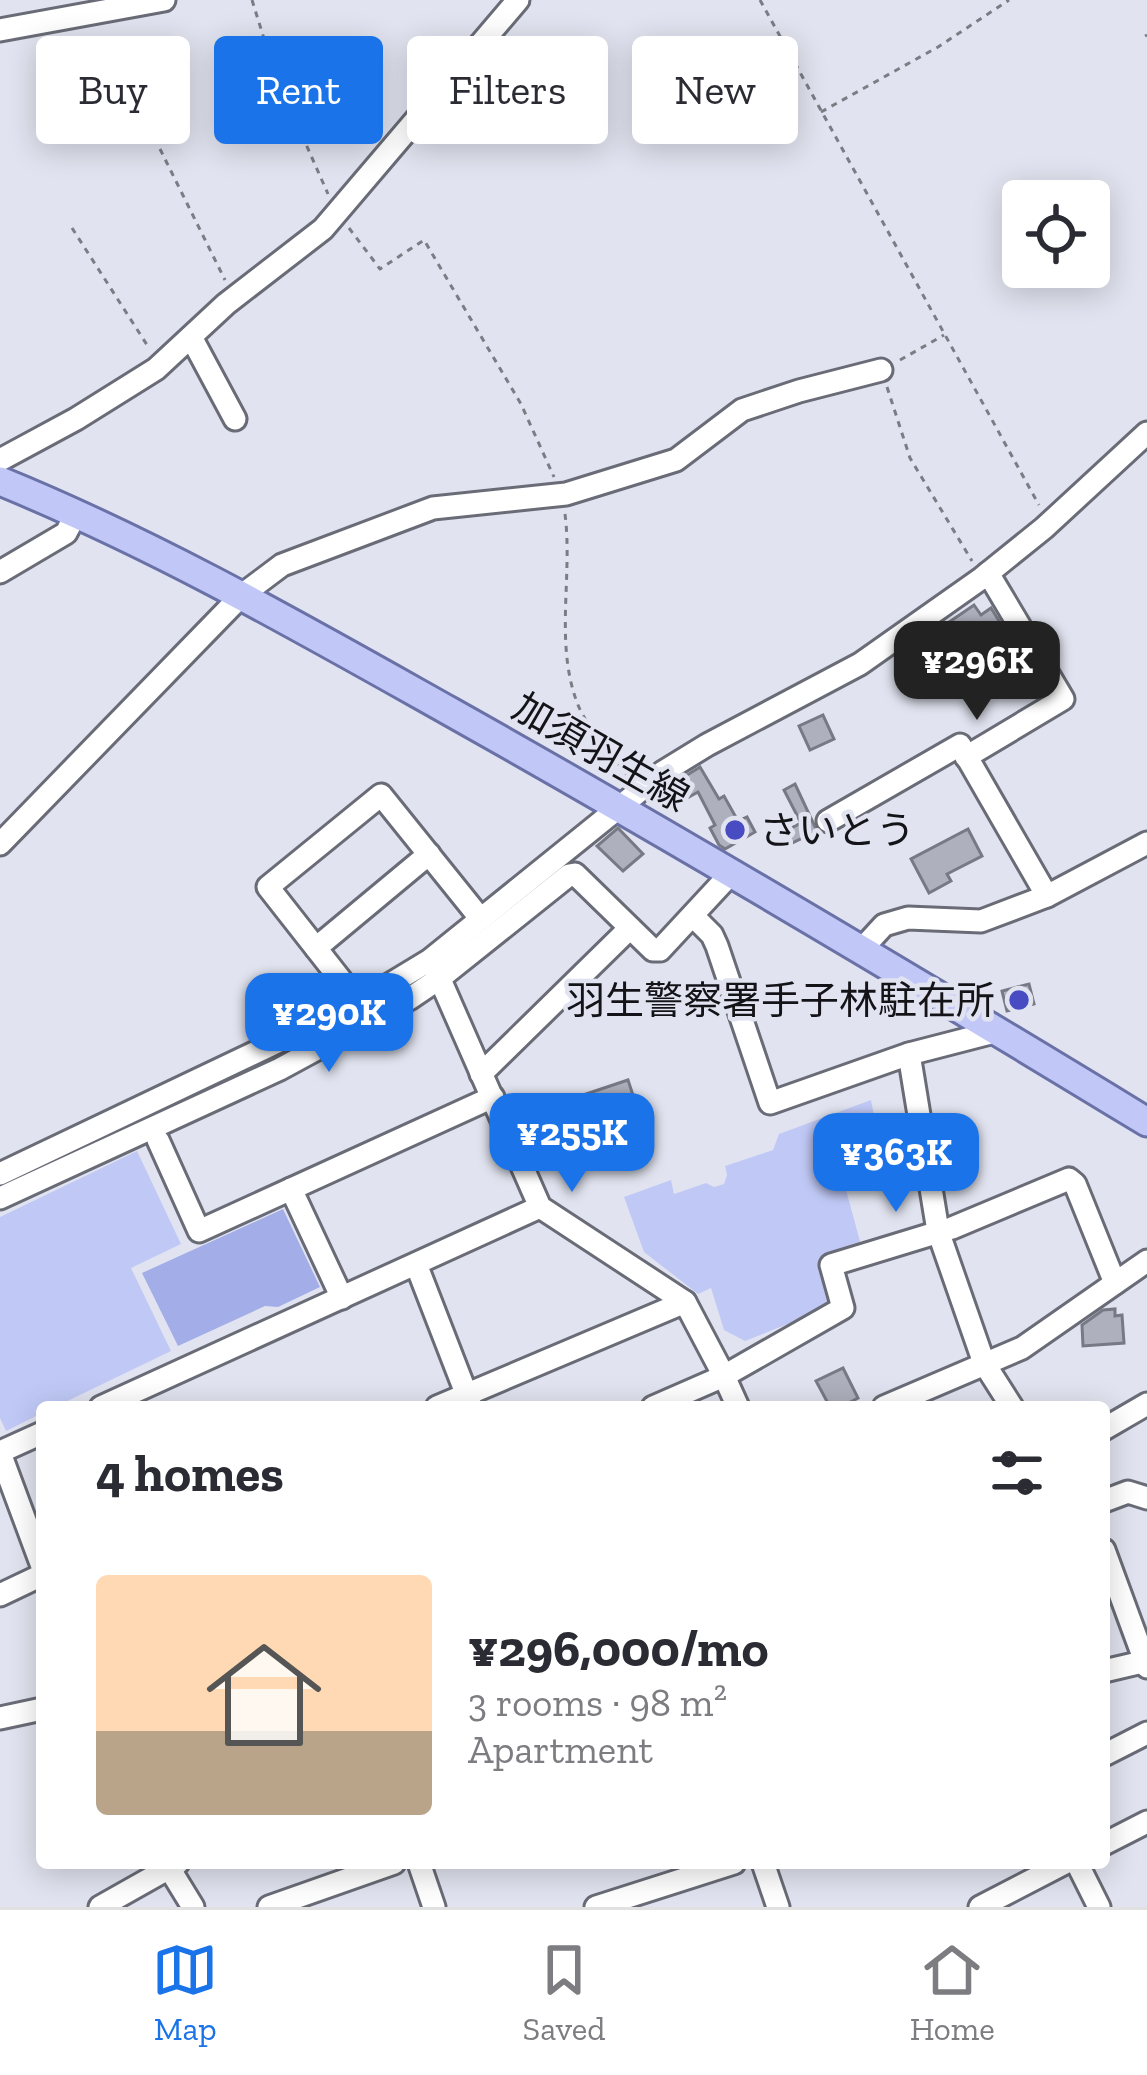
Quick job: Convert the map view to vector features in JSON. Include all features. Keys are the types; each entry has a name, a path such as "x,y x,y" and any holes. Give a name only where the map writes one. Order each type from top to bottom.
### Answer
{"main road":[{"name":"加須羽生線","path":"0,481 77,512 242,595 629,799 729,872 1147,1122"}],"street":[{"path":"0,30 164,0"},
{"path":"0,460 160,365 233,298 323,229 482,44 509,4"},
{"path":"191,337 235,419"},
{"path":"4,831 242,595 282,565 434,508 562,494 676,460 742,410 881,370"},
{"path":"0,1174 435,969 480,918 663,772 860,664 985,576 1147,433"},
{"path":"0,572 66,533 77,512"},
{"path":"966,757 1063,699 985,576"},
{"path":"828,820 960,745 1047,896"},
{"path":"359,1003 268,887 381,796 480,918"},
{"path":"861,950 884,925 908,918 981,921 1047,896 1147,843"},
{"path":"316,948 429,854"},
{"path":"0,1198 280,1069 387,1012 435,969 569,874 575,874 653,950 660,950 729,872"},
{"path":"693,916 717,946 770,1102 909,1054 998,1031"},
{"path":"481,1075 630,928"},
{"path":"435,969 540,1208 685,1303 735,1401"},
{"path":"909,1054 938,1231 984,1364 1008,1401"},
{"path":"158,1140 199,1232 493,1097"},
{"path":"667,1401 724,1376 843,1308 831,1265 938,1231 1069,1180 1075,1184 1114,1283"},
{"path":"291,1189 342,1298"},
{"path":"113,1401 540,1208"},
{"path":"898,1401 1022,1348 1147,1261"},
{"path":"416,1264 469,1400 685,1303"},
{"path":"1110,1426 1147,1404"},
{"path":"36,1436 0,1453 36,1550"},
{"path":"1110,1499 1128,1492 1147,1498"},
{"path":"1110,1566 1146,1663 1110,1670"},
{"path":"0,1595 36,1578"},
{"path":"0,1718 36,1710"},
{"path":"1110,1752 1147,1732"},
{"path":"1110,1841 1147,1822"},
{"path":"100,1907 164,1869"},
{"path":"173,1869 193,1907"},
{"path":"269,1907 377,1869"},
{"path":"421,1869 434,1907"},
{"path":"596,1907 715,1869"},
{"path":"765,1869 778,1907"},
{"path":"980,1907 1006,1901 1056,1869"},
{"path":"1080,1869 1099,1907"}],"path":[{"path":"252,0 275,74 337,212 380,268 424,240 521,404 562,494 568,537 566,657 578,708 629,799"},
{"path":"760,0 1051,521"},
{"path":"821,112 938,47 1009,0"},
{"path":"160,149 233,298"},
{"path":"72,228 160,365"},
{"path":"944,335 881,370 910,458 985,576"}],"shaded area":[{"path":"871,1100 883,1161 842,1175 861,1245 821,1257 830,1307 745,1341 724,1330 711,1288 698,1294 644,1252 624,1197 671,1180 674,1194 706,1183 724,1184 725,1166 773,1150 779,1134"},
{"path":"137,1151 181,1244 131,1268 171,1351 67,1401 36,1401 36,1416 6,1431 0,1418 0,1217"},
{"path":"283,1209 320,1287 178,1346 142,1273"}],"building":[{"path":"974,605 981,615 991,608 1017,650 950,696 929,666 934,662 920,642"},
{"path":"823,715 834,739 810,750 799,726"},
{"path":"700,767 719,799 724,796 738,821 747,817 755,832 725,849 710,828 715,825 698,792 689,797 679,780"},
{"path":"795,784 817,831 792,843 785,831 801,823 784,790"},
{"path":"618,828 643,854 623,871 597,846"},
{"path":"968,829 982,856 947,874 951,881 929,893 911,859"},
{"path":"1029,984 1034,1004 1007,1011 1002,991"},
{"path":"628,1080 648,1141 590,1160 571,1099"},
{"path":"1115,1309 1115,1316 1122,1315 1124,1343 1083,1346 1082,1325 1103,1310"},
{"path":"843,1368 858,1398 827,1401 816,1381"}],"waterway":[{"path":"901,648 984,589"}],"place":[{"name":"さいとう","path":"735,830"},
{"name":"羽生警察署手子林駐在所","path":"1019,1000"}]}
